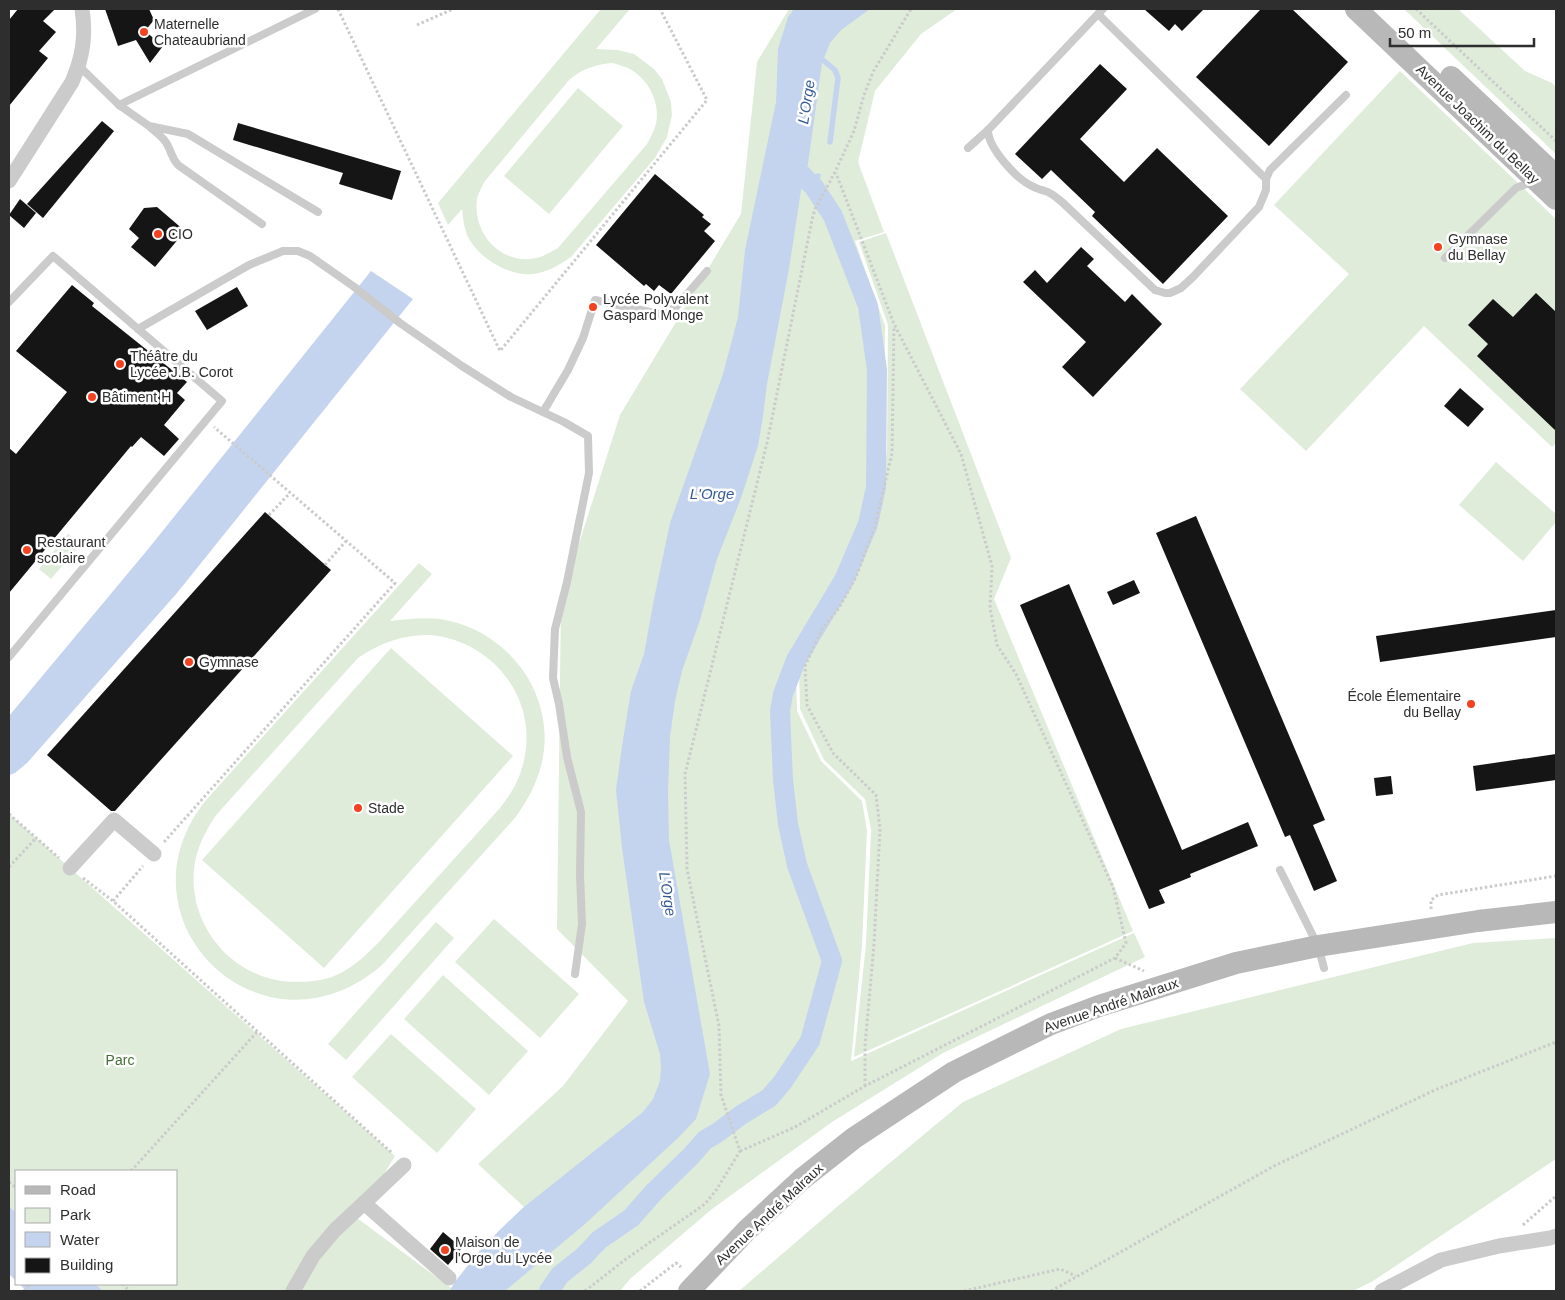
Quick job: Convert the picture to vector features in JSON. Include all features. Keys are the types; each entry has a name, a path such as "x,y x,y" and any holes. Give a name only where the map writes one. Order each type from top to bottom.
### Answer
{"main road":[{"name":"Avenue Joachim du Bellay","path":"1356,9 1548,175"},
{"name":"Avenue Joachim du Bellay","path":"1379,9 1548,175 1556,199"},
{"name":"Avenue André Malraux","path":"689,1291 747,1230 802,1179 854,1138 954,1072 1050,1024 1099,1006 1236,963 1318,946 1556,912"}],"street":[{"path":"9,181 72,82 79,66 84,46 82,9"},
{"path":"70,868 114,820 154,854"},
{"path":"292,1291 313,1256 335,1230 404,1165"},
{"path":"364,1203 448,1278"},
{"path":"1382,1291 1440,1260 1499,1246 1556,1236"}],"lane":[{"path":"119,105 315,9"},
{"path":"968,148 988,130 1101,12 1266,179"},
{"path":"79,66 119,105 150,126 162,137 178,165 262,224"},
{"path":"988,130 990,142 1019,177 1034,187 1052,194 1155,290 1165,293 1176,290 1188,282 1259,207 1266,190 1266,179 1270,170 1346,95"},
{"path":"150,126 188,134 318,212"},
{"path":"1445,258 1516,188 1548,175"},
{"path":"138,329 249,265 283,251 298,251 310,256 353,286 400,323 462,366 511,397 564,422 588,436 589,473 555,629 553,678 567,756 581,812 580,875 582,924 575,974"},
{"path":"9,302 53,256 222,401 9,657"},
{"path":"543,412 568,370 583,338 595,300 659,314 675,308 707,271"},
{"path":"1280,870 1318,946 1324,968"}],"path":[{"path":"338,9 500,351 707,100 660,9"},
{"path":"417,25 453,9"},
{"path":"740,1151 721,1095 719,1026 687,869 685,774 766,443 815,209 854,131 864,94 874,72 911,9"},
{"path":"1416,9 1556,141"},
{"path":"585,1291 626,1259 705,1204 720,1185 740,1151 795,1127 865,1086 1115,958 1126,943 1113,887 1016,674 997,645 990,608 992,566 961,454 894,324 835,172"},
{"path":"865,1086 865,1046 874,944 880,828 876,795 833,753 807,705 805,666 822,629 839,608 856,577 875,526 892,453 894,324"},
{"path":"112,901 395,583 206,420"},
{"path":"269,515 290,493"},
{"path":"326,565 346,541"},
{"path":"9,814 70,868 112,901 404,1165"},
{"path":"9,867 36,838"},
{"path":"1438,895 1556,876"},
{"path":"132,1170 257,1032"},
{"path":"1051,1291 1274,1166 1436,1090 1556,1042"},
{"path":"1499,1246 1556,1196"},
{"path":"640,1291 676,1263 681,1267"},
{"path":"964,1291 1060,1269 1077,1277"}],"green space":[{"path":"601,9 630,9 596,49 618,50 634,54 654,69 662,79 671,102 672,115 667,137 655,158 571,257 539,273 519,273 498,266 479,252 472,244 466,232 462,209 448,225 438,203","holes":["613,63 626,67 636,73 643,79 653,94 656,103 656,121 647,144 558,248 540,257 527,259 514,258 503,253 493,246 485,236 480,225 477,199 485,181 569,80 595,66"]},
{"name":"Parc","path":"789,9 957,9 921,34 875,91 858,162 884,232 855,241 885,326 884,452 869,525 851,575 835,604 816,627 796,664 797,711 821,761 862,801 867,831 862,945 851,1061 1134,933 1145,957 943,1053 832,1122 712,1209 630,1279 620,1291 103,1291 96,1285 178,1285 178,1170 15,1170 15,1212 9,1206 9,814 395,1156 357,1218 451,1288 479,1251 524,1207 478,1164 563,1086 628,1001 557,929 561,600 620,415 741,214 757,62"},
{"path":"1404,9 1458,9 1525,71 1552,83 1556,87 1556,154"},
{"name":"Gymnase du Bellay","path":"1400,71 1556,219 1556,443 1552,447 1424,326 1306,451 1240,389 1349,274 1274,205"},
{"path":"578,88 623,126 549,214 504,176"},
{"path":"886,233 1011,558 994,599 1133,931 854,1057 866,944 871,830 865,799 824,760 800,709 799,664 819,628 836,605 853,576 872,526 887,452 888,325 859,242"},
{"path":"1496,462 1556,514 1556,522 1523,561 1459,505"},
{"path":"68,534 81,544 51,579 39,569"},
{"path":"419,563 432,574 390,621 420,618 442,619 473,629 494,641 511,656 526,675 537,696 543,718 545,742 539,773 523,807 382,965 336,992 291,1000 249,990 213,966 188,932 176,891 181,846 206,800","holes":["430,635 454,640 476,650 494,664 509,681 520,701 525,723 526,747 521,771 510,795 379,942 346,970 327,978 296,982 281,981 262,976 244,968 229,956 205,926 198,909 194,890 195,862 202,840 213,820 358,658 384,644 411,636"]},
{"name":"Stade","path":"391,648 513,756 324,968 202,860"},
{"path":"494,919 579,994 540,1038 455,962"},
{"path":"436,922 454,938 346,1060 328,1044"},
{"path":"1556,938 1556,1159 1373,1281 1353,1291 739,1291 963,1102 1121,1029 1473,943"},
{"path":"443,975 528,1051 489,1095 404,1019"},
{"path":"391,1034 476,1109 437,1153 352,1077"}],"water":[{"name":"L'Orge","path":"794,9 870,9 841,30 830,43 822,63 808,164 802,184 758,446 741,498 717,559 700,620 682,671 675,701 670,737 669,840 710,1074 696,1119 679,1137 585,1224 505,1291 450,1291 479,1252 516,1214 643,1112 653,1099 660,1081 660,1054 644,1002 622,848 616,790 631,691 644,654 670,523 723,374 738,317 745,250 776,102 778,49 788,17"},
{"path":"371,271 413,299 177,593 27,763 15,773 9,775 9,716 149,548"},
{"path":"9,1206 15,1212 15,1280 9,1274"},
{"path":"20,1285 96,1285 103,1291 27,1291"}],"building":[{"path":"18,9 55,9 43,21 56,32 39,51 48,58 9,106 9,20"},
{"name":"Maternelle Chateaubriand","path":"105,9 149,9 154,20 145,31 163,46 150,63 136,40 118,46"},
{"path":"1144,9 1204,9 1182,31 1175,24 1169,31"},
{"path":"1261,9 1292,9 1348,62 1269,146 1196,77"},
{"path":"1100,64 1127,89 1080,139 1124,182 1157,148 1228,216 1163,284 1092,216 1095,212 1051,170 1042,179 1015,154"},
{"path":"102,121 114,131 43,218 27,204"},
{"path":"238,123 401,171 392,200 339,184 343,173 233,140"},
{"path":"655,174 704,215 702,217 711,224 704,231 715,241 671,294 659,285 654,291 646,284 644,286 596,245"},
{"path":"20,199 36,213 24,228 9,215"},
{"name":"CIO","path":"157,207 185,231 155,267 131,247 139,238 129,229 144,208"},
{"path":"1081,247 1094,259 1087,266 1125,302 1132,294 1162,324 1093,397 1062,367 1086,342 1023,282 1035,270 1047,283"},
{"path":"72,285 94,303 92,306 187,382 177,393 185,400 164,425 179,439 164,456 141,437 131,446 9,593 9,448 16,454 67,392 16,351"},
{"path":"237,287 248,306 207,330 195,311"},
{"name":"Gymnase du Bellay","path":"1536,293 1556,312 1556,431 1477,356 1488,344 1468,325 1493,299 1513,317"},
{"path":"1460,388 1484,409 1468,427 1444,406"},
{"name":"Gymnase","path":"265,512 331,570 115,811 111,811 47,755"},
{"path":"1196,516 1325,820 1313,825 1337,881 1314,891 1290,835 1285,837 1156,533"},
{"path":"1134,580 1140,593 1113,605 1107,592"},
{"path":"1069,584 1182,850 1248,822 1258,846 1190,874 1191,877 1159,890 1165,903 1149,909 1020,605"},
{"path":"1556,610 1556,637 1380,662 1376,636"},
{"path":"1556,754 1556,780 1476,791 1473,766"},
{"path":"1391,776 1393,794 1376,796 1374,778"},
{"name":"Maison de l'Orge du Lycée","path":"443,1232 462,1248 448,1265 430,1249"}],"waterway":[{"path":"818,56 835,70 838,78 830,142"},
{"path":"549,1291 560,1275 584,1256 599,1240 631,1218 705,1140 769,1098 782,1083 810,1041 832,961 797,865 788,824 783,780 780,711 783,694 796,660 844,580 868,524 876,487 877,370 868,306 833,216 814,187 795,168"},
{"path":"814,187 818,176"}],"place":[{"name":"Maternelle Chateaubriand","path":"144,32"},
{"name":"CIO","path":"158,234"},
{"name":"Gymnase du Bellay","path":"1438,247"},
{"name":"Lycée Polyvalent Gaspard Monge","path":"593,307"},
{"name":"Théâtre du Lycée J.B. Corot","path":"120,364"},
{"name":"Bâtiment H","path":"92,397"},
{"name":"Restaurant scolaire","path":"27,550"},
{"name":"Gymnase","path":"189,662"},
{"name":"École Élementaire du Bellay","path":"1471,704"},
{"name":"Stade","path":"358,808"},
{"name":"Maison de l'Orge du Lycée","path":"445,1250"}]}
